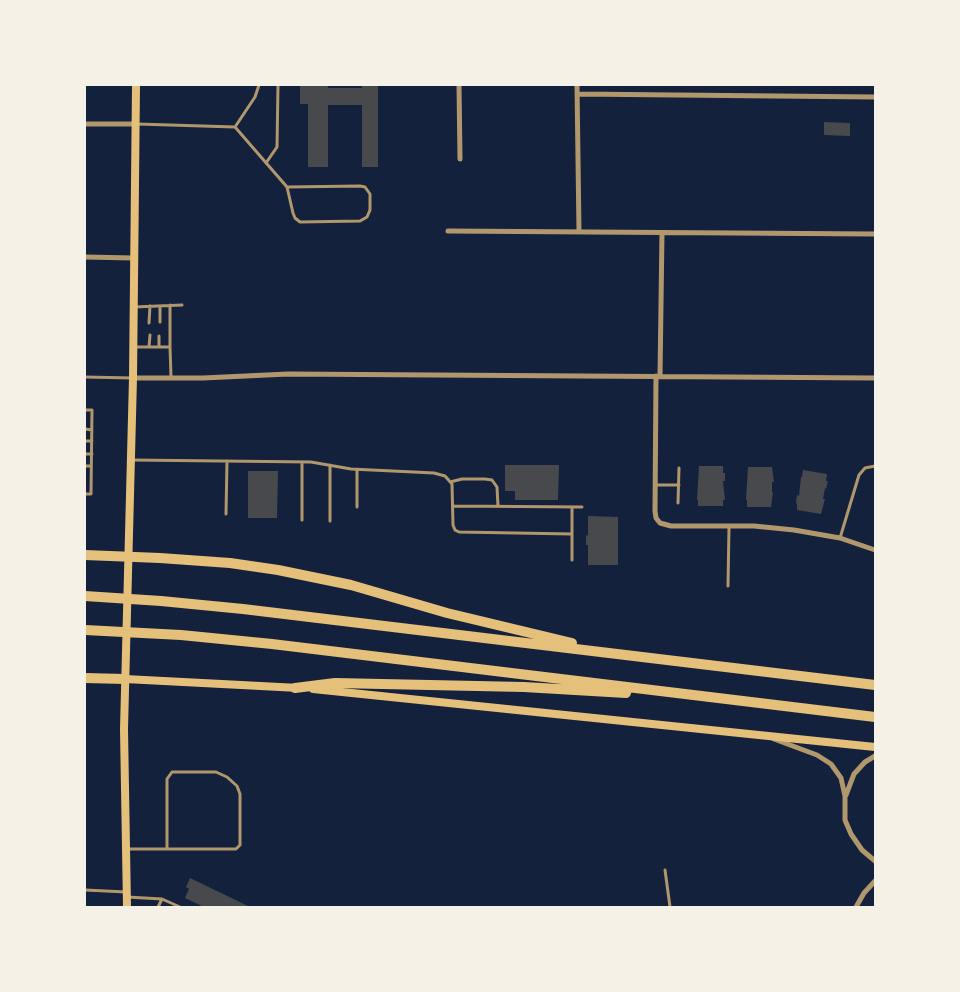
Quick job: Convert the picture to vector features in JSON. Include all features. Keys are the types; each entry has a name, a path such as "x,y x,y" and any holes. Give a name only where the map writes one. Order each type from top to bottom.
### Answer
{"highway":[{"path":"85,555 235,563 292,572 364,589 470,619 641,657"},
{"path":"87,596 243,608 875,685"},
{"path":"87,630 163,634 301,647 875,718"},
{"path":"85,678 125,679"},
{"path":"294,688 335,683 499,686 723,699"}],"main road":[{"path":"127,907 124,742 133,378 136,85"},
{"path":"125,679 294,688 875,747"}],"street":[{"path":"460,85 460,159"},
{"path":"577,85 579,232"},
{"path":"577,94 875,97"},
{"path":"85,124 136,124"},
{"path":"448,231 875,234"},
{"path":"662,233 655,485 655,515 658,521 671,526 788,529 840,538 875,550"},
{"path":"85,257 134,258"},
{"path":"133,378 273,374 875,378"},
{"path":"766,736 817,755 831,764 841,778 846,796"},
{"path":"875,756 854,774 846,796 845,820 862,850 875,861"},
{"path":"856,907 875,881"}],"lane":[{"path":"235,128 259,85"},
{"path":"266,164 277,148 278,85"},
{"path":"136,124 235,128 287,187 293,213 300,222 360,221 367,218 370,210 370,194 365,188 360,186 287,187"},
{"path":"170,305 171,377"},
{"path":"134,307 182,305"},
{"path":"150,306 150,322"},
{"path":"160,306 160,322"},
{"path":"149,347 150,336"},
{"path":"159,336 159,347"},
{"path":"133,347 170,347"},
{"path":"85,377 133,378"},
{"path":"85,410 92,410 91,494 85,494"},
{"path":"85,430 92,430"},
{"path":"85,441 92,441"},
{"path":"85,454 92,454"},
{"path":"130,460 302,462 357,470 434,473 445,476 452,487 454,527 457,531 462,533 572,534"},
{"path":"226,461 226,514"},
{"path":"302,462 302,520"},
{"path":"330,465 330,521"},
{"path":"85,466 91,466"},
{"path":"840,538 859,475 865,468 875,466"},
{"path":"678,503 679,468"},
{"path":"357,470 357,507"},
{"path":"450,482 462,479 492,480 497,487 498,506"},
{"path":"655,485 679,485"},
{"path":"453,506 582,507"},
{"path":"572,507 572,560"},
{"path":"728,586 729,526"},
{"path":"127,848 168,849 236,849 240,846 240,794 237,786 227,776 216,772 172,772 167,779 168,849"},
{"path":"665,870 670,907"},
{"path":"85,890 162,899 180,907"},
{"path":"158,907 162,899"}],"building":[{"path":"328,85 328,88 362,88 362,85 378,85 378,167 362,167 362,105 328,105 328,167 308,167 308,104 300,104 300,86"},
{"path":"824,122 850,123 850,136 824,135"},
{"path":"505,465 559,465 558,500 515,500 515,491 505,491"},
{"path":"699,466 723,466 723,473 725,473 725,481 723,481 725,500 723,500 723,506 698,506"},
{"path":"748,467 772,467 774,482 772,482 771,507 747,507"},
{"path":"803,470 827,474 826,481 828,481 821,514 797,510 797,495 799,496"},
{"path":"248,471 278,471 277,518 248,518"},
{"path":"588,516 618,517 618,565 588,565 586,535 588,536"},
{"path":"190,878 250,907 204,907 185,898 189,889 186,887"}]}
